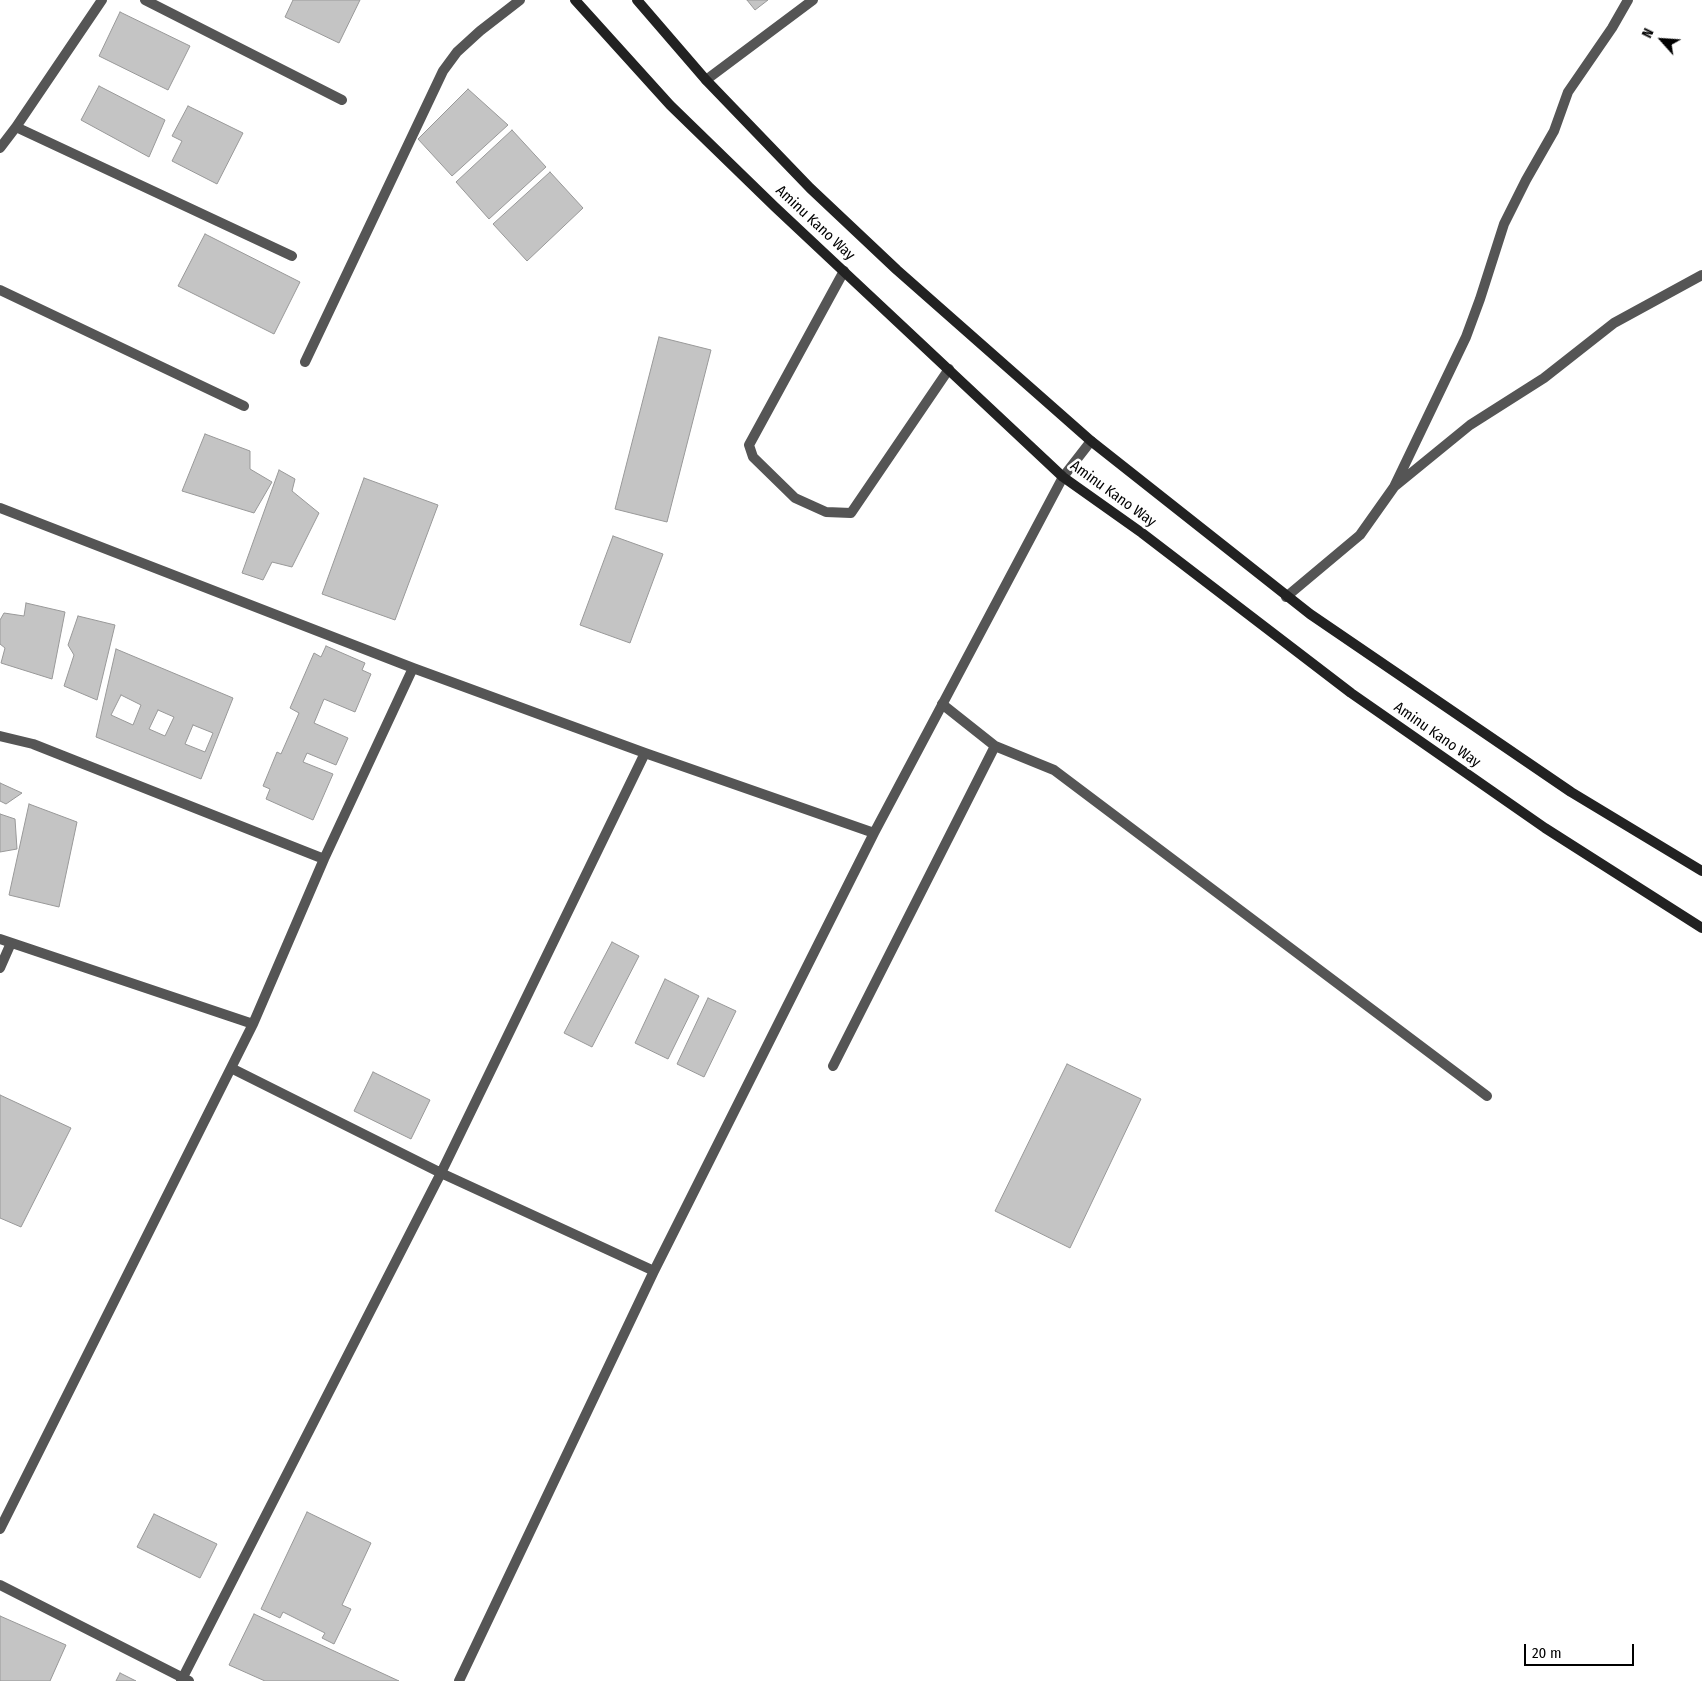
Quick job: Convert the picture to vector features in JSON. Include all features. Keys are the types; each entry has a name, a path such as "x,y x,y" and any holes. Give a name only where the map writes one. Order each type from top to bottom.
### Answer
{"main road":[{"name":"Aminu Kano Way","path":"576,0 670,105 1063,477 1142,533 1283,643 1351,693 1545,828 1702,928"},
{"name":"Aminu Kano Way","path":"637,0 706,80 823,200 898,270 1091,441 1286,597 1571,792 1702,871"}],"street":[{"path":"0,148 102,0"},
{"path":"145,0 342,100"},
{"path":"305,362 443,72 457,52 480,31 520,0"},
{"path":"706,80 813,0"},
{"path":"1286,597 1360,535 1394,487 1466,337 1508,215 1554,131 1568,92 1612,28 1628,0"},
{"path":"16,127 292,256"},
{"path":"844,271 749,445 753,457 795,498 826,512 851,513 949,369"},
{"path":"1394,487 1470,425 1544,378 1614,323 1702,275"},
{"path":"0,290 244,406"},
{"path":"459,1681 654,1271 874,833 1063,477 1091,441"},
{"path":"0,508 413,668 645,753 874,833"},
{"path":"0,1530 253,1024 324,859 413,668"},
{"path":"942,704 995,746 1054,770 1487,1096"},
{"path":"0,736 33,744 324,859"},
{"path":"833,1066 995,746"},
{"path":"0,1585 184,1680 441,1173 645,753"},
{"path":"0,939 253,1024"},
{"path":"0,968 11,943"},
{"path":"231,1068 441,1173 654,1271"}],"building":[{"path":"293,0 360,0 339,43 285,17"},
{"path":"747,0 768,0 755,10"},
{"path":"120,12 190,46 168,90 99,56"},
{"path":"99,86 165,120 149,157 81,120"},
{"path":"468,89 508,125 452,176 418,139"},
{"path":"188,106 243,133 217,184 172,161 182,141 172,136"},
{"path":"512,130 546,167 489,219 456,182"},
{"path":"550,172 583,208 527,261 493,224"},
{"path":"205,234 300,282 274,334 178,286"},
{"path":"659,337 711,350 667,522 615,509"},
{"path":"205,434 250,451 250,469 272,482 254,513 182,491"},
{"path":"279,470 295,479 292,491 319,513 292,567 272,562 263,580 242,573"},
{"path":"364,478 438,505 395,620 322,594"},
{"path":"613,536 663,554 630,643 580,625"},
{"path":"26,603 65,612 52,679 1,663 5,648 0,644 0,620 4,613 24,616"},
{"path":"78,616 115,625 97,700 64,686 74,655 68,645"},
{"path":"326,646 365,663 362,670 371,674 355,712 324,699 314,723 348,738 336,765 307,753 303,762 333,774 313,820 266,799 270,789 263,786 277,752 281,754 299,713 290,708 314,653 321,657"},
{"path":"116,649 233,698 201,779 96,737","holes":["121,695 141,705 133,725 111,715","158,710 174,717 165,736 149,729","193,725 213,733 205,752 185,744"]},
{"path":"0,783 22,793 6,804 0,801"},
{"path":"29,804 77,822 59,907 9,895"},
{"path":"0,814 15,819 17,849 0,852"},
{"path":"612,942 639,956 592,1047 564,1033"},
{"path":"665,979 699,996 668,1059 635,1043"},
{"path":"708,998 736,1011 704,1077 677,1064"},
{"path":"1067,1064 1141,1099 1070,1248 995,1211"},
{"path":"373,1072 430,1100 411,1139 354,1111"},
{"path":"0,1095 71,1128 21,1227 0,1218"},
{"path":"307,1512 371,1543 342,1605 351,1609 334,1644 322,1638 325,1633 283,1612 280,1618 261,1609"},
{"path":"154,1514 217,1544 200,1578 137,1547"},
{"path":"254,1614 399,1681 265,1681 229,1665"},
{"path":"0,1616 66,1645 50,1681 0,1681"},
{"path":"120,1673 136,1681 116,1681"}]}
